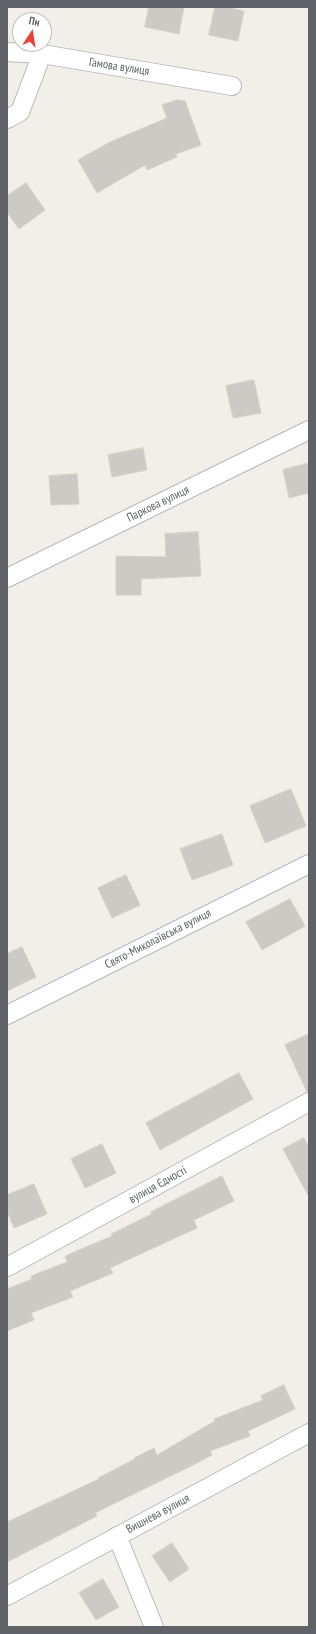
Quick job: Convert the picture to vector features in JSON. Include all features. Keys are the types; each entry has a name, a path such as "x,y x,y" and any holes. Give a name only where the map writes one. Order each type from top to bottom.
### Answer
{"street":[{"name":"Гамова вулиця","path":"7,52 42,54 232,86"},
{"path":"7,119 20,112 42,54"},
{"name":"Паркова вулиця","path":"7,578 309,430"},
{"name":"Свято-Миколаївська вулиця","path":"7,1014 309,864"},
{"name":"вулиця Єдності","path":"7,1267 309,1104"},
{"name":"Вишнева вулиця","path":"7,1596 309,1433"},
{"path":"117,1536 154,1627"}],"building":[{"path":"149,7 184,7 179,34 145,27"},
{"path":"215,7 227,7 244,11 238,41 209,35"},
{"path":"177,100 185,101 201,145 176,154 177,157 147,170 145,165 97,193 78,160 110,142 167,118 162,105"},
{"path":"26,183 45,210 19,229 7,212 7,196"},
{"path":"254,380 261,413 233,418 226,386"},
{"path":"143,448 147,470 112,477 108,455"},
{"path":"309,463 309,493 289,498 283,470"},
{"path":"77,474 79,504 51,505 49,476"},
{"path":"198,532 201,576 141,579 141,595 116,595 116,556 166,557 165,534"},
{"path":"291,789 306,826 265,843 250,806"},
{"path":"222,834 233,865 192,880 180,849"},
{"path":"126,875 140,905 112,918 98,888"},
{"path":"290,899 305,926 262,950 246,922"},
{"path":"22,947 36,977 7,991 7,954"},
{"path":"309,1034 309,1092 307,1092 285,1045"},
{"path":"239,1073 253,1099 160,1150 146,1123"},
{"path":"304,1138 309,1147 309,1197 283,1149"},
{"path":"102,1144 116,1173 85,1188 71,1159"},
{"path":"222,1176 234,1201 194,1220 197,1228 110,1268 113,1273 70,1291 73,1297 31,1313 34,1320 7,1331 7,1289 32,1279 31,1276 67,1262 65,1256 112,1236 111,1234 152,1214 151,1212"},
{"path":"34,1184 47,1214 14,1228 7,1211 7,1195"},
{"path":"284,1385 295,1409 248,1431 250,1436 210,1451 212,1455 95,1513 97,1516 7,1562 7,1522 99,1479 98,1478 154,1448 157,1455 215,1421 214,1419 263,1400 261,1396"},
{"path":"172,1543 189,1569 170,1582 152,1556"},
{"path":"103,1579 119,1607 96,1620 79,1593"}]}
